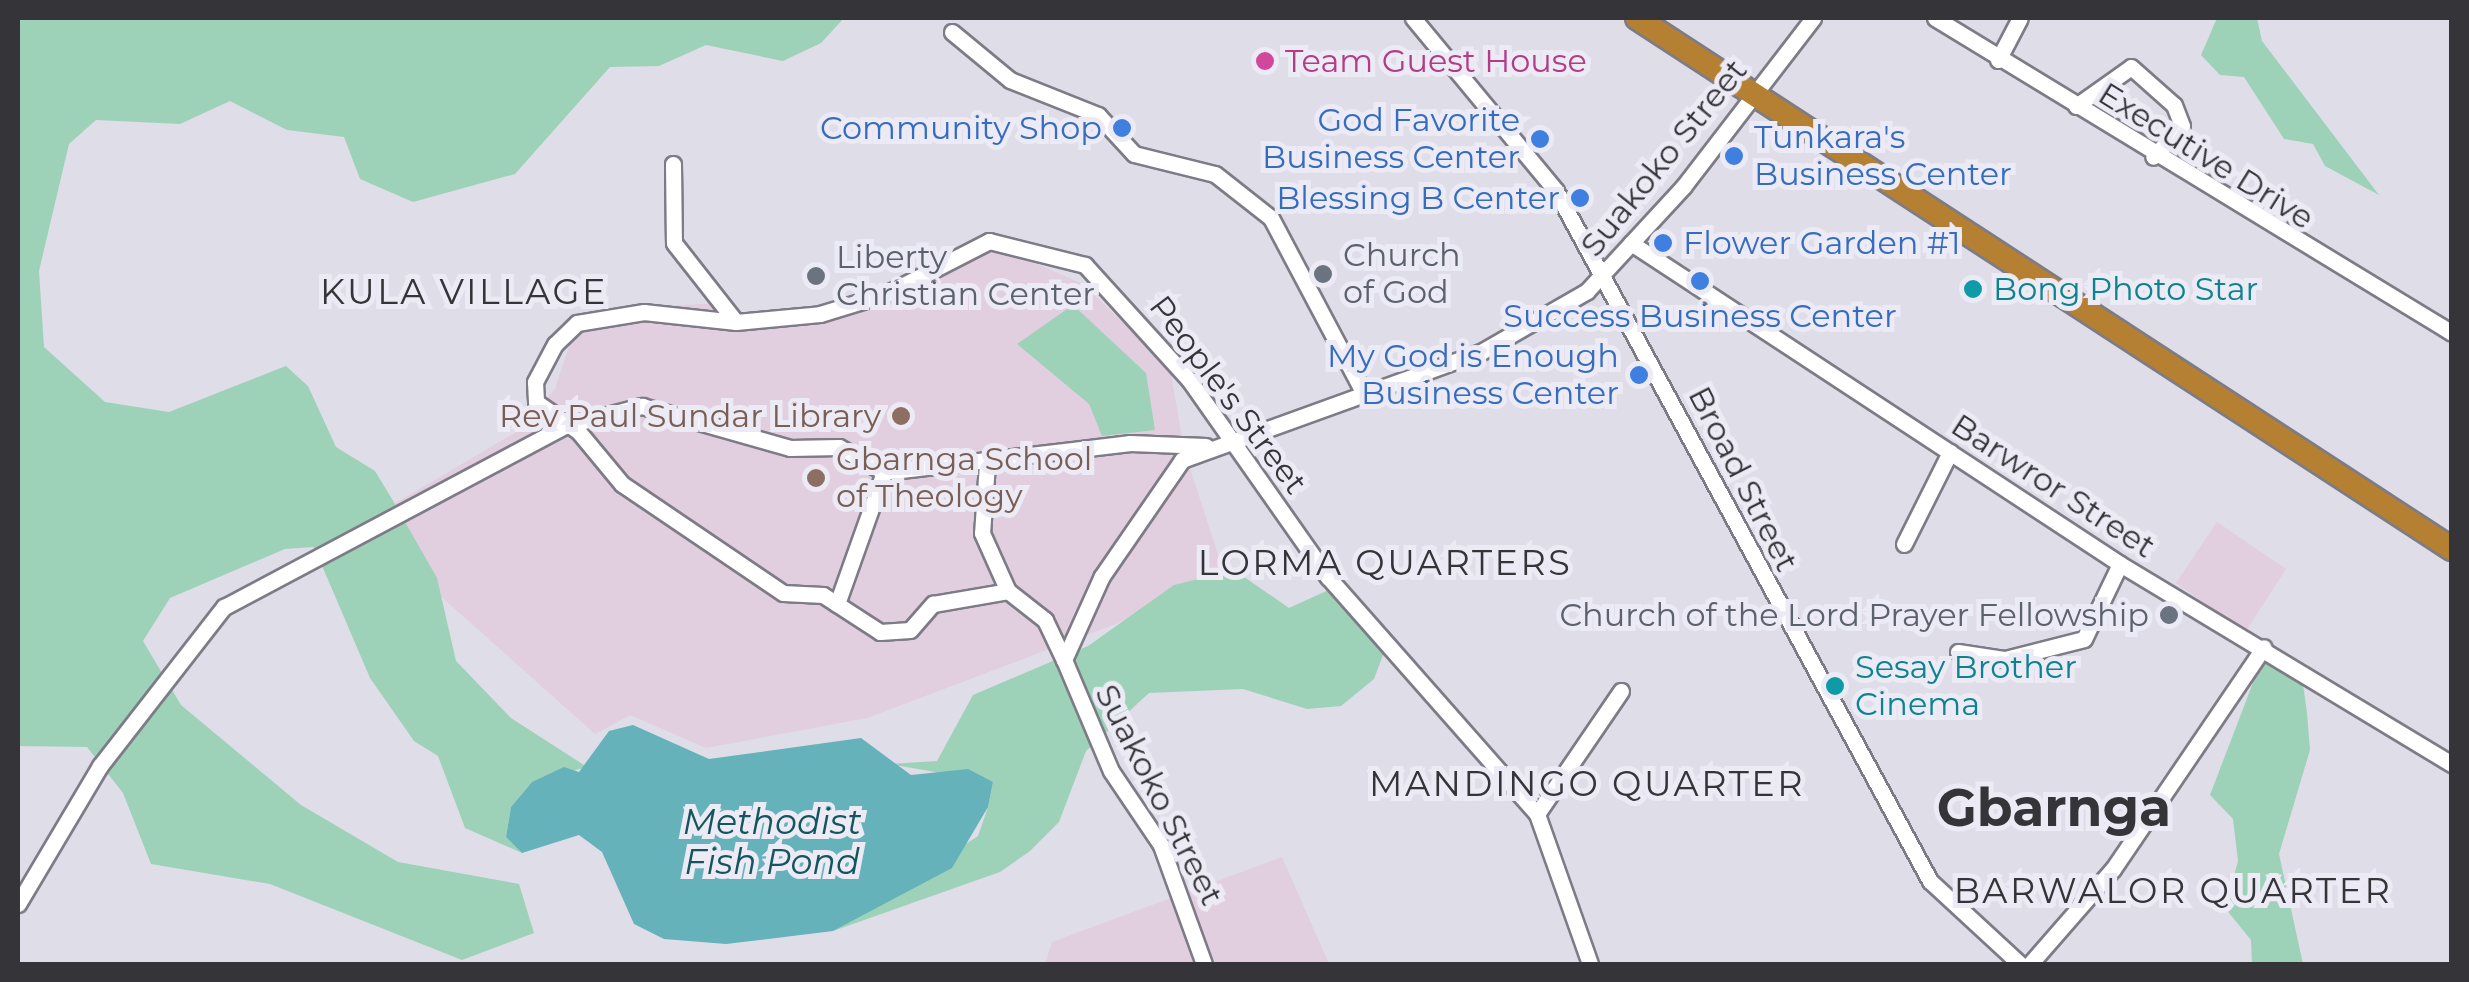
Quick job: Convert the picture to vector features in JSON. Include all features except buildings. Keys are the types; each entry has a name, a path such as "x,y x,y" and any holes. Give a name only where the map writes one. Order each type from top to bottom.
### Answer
{"highway":[{"path":"1637,18 2452,549"}],"street":[{"name":"Broad Street","path":"1413,18 1548,178 1606,276 1887,810 1950,906 2020,964"},
{"name":"Suakoko Street","path":"1204,964 1161,845 1111,770 1064,660 1143,513 1182,460 1206,446 1481,352 1606,276 1813,18"},
{"name":"Executive Drive","path":"1935,18 2154,156 2452,333"},
{"path":"1998,60 2020,18"},
{"path":"952,32 1010,80 1098,115 1134,154 1215,174 1271,218 1364,394"},
{"path":"2076,106 2130,67 2174,106 2182,126 2154,156"},
{"path":"673,164 674,243 736,322"},
{"name":"People's Street","path":"837,604 783,593 622,484 536,402 535,382 577,324 644,312 736,322 820,314 886,294 989,241 1055,251 1084,266 1133,314 1232,436 1328,577 1536,814 1590,964"},
{"name":"Barwror Street","path":"1631,244 2120,564 2264,647 2452,764"},
{"path":"18,904 52,860 100,766 224,606 565,426 642,406 790,448 839,447 884,472 987,464 1130,443 1206,446"},
{"path":"1904,544 1950,452"},
{"path":"987,464 982,533 1008,591 1046,620 1064,660"},
{"path":"884,472 837,604 880,632 910,630 933,604 1008,591"},
{"path":"1958,652 2005,659 2084,639 2120,564"},
{"path":"2030,964 2113,869 2264,647"},
{"path":"1536,814 1620,691"}],"shaded area":[{"name":"Gbarnga School of Theology","path":"995,246 1083,284 1170,368 1184,450 1227,582 867,718 706,748 630,715 595,734 426,583 394,504 518,431 555,389 575,329 603,310 719,303 750,326 864,302"},
{"path":"2217,522 2286,569 2245,632 2176,583"},
{"path":"1282,857 1329,964 1045,964 1052,942"}],"green space":[{"path":"18,18 844,18 821,43 783,61 706,45 659,66 610,67 515,174 413,202 360,179 344,137 287,130 230,101 180,124 96,120 69,144 39,271 44,347 105,402 169,412 286,366 308,386 336,447 375,471 392,499 437,578 456,661 511,718 587,767 532,782 511,807 506,837 522,853 465,828 438,756 414,741 370,678 314,547 285,549 170,598 143,641 181,705 301,805 398,862 519,884 534,933 462,960 270,884 151,864 123,793 87,747 18,746"},
{"path":"2217,18 2257,18 2262,41 2379,195 2325,166 2313,144 2284,139 2244,77 2220,75 2201,55"},
{"path":"1073,305 1146,373 1155,430 1102,436 1089,404 1017,344"},
{"path":"1234,570 1289,608 1335,587 1386,647 1374,679 1341,706 1307,709 1243,689 1149,693 1086,751 1059,822 1030,851 1000,872 833,931 978,836 988,807 993,782 889,764 937,761 973,695 1088,646 1174,585"},
{"path":"2264,654 2303,684 2307,713 2310,750 2279,854 2303,964 2252,964 2251,940 2225,908 2238,861 2233,819 2210,795"}],"water":[{"name":"Methodist Fish Pond","path":"633,725 709,759 861,738 911,775 968,769 993,782 988,807 952,868 833,931 726,944 664,939 634,924 602,852 579,835 522,853 506,837 511,807 532,782 564,767 579,772 609,731"}],"place":[{"name":"Team Guest House","path":"1265,61"},
{"name":"Community Shop","path":"1122,128"},
{"name":"God Favorite Business Center","path":"1540,139"},
{"name":"Tunkara's Business Center","path":"1734,156"},
{"name":"Blessing B Center","path":"1580,198"},
{"name":"Flower Garden #1","path":"1663,243"},
{"name":"Church of God","path":"1323,274"},
{"name":"Liberty Christian Center","path":"816,276"},
{"name":"Success Business Center","path":"1700,281"},
{"name":"Bong Photo Star","path":"1973,289"},
{"name":"My God is Enough Business Center","path":"1639,375"},
{"name":"Rev Paul Sundar Library","path":"901,416"},
{"name":"Gbarnga School of Theology","path":"816,478"},
{"name":"Church of the Lord Prayer Fellowship","path":"2169,615"},
{"name":"Sesay Brother Cinema","path":"1835,686"}],"district":[{"name":"KULA VILLAGE","path":"464,292"},
{"name":"LORMA QUARTERS","path":"1385,563"},
{"name":"MANDINGO QUARTER","path":"1587,784"},
{"name":"Gbarnga","path":"2054,808"},
{"name":"BARWALOR QUARTER","path":"2173,891"}]}
